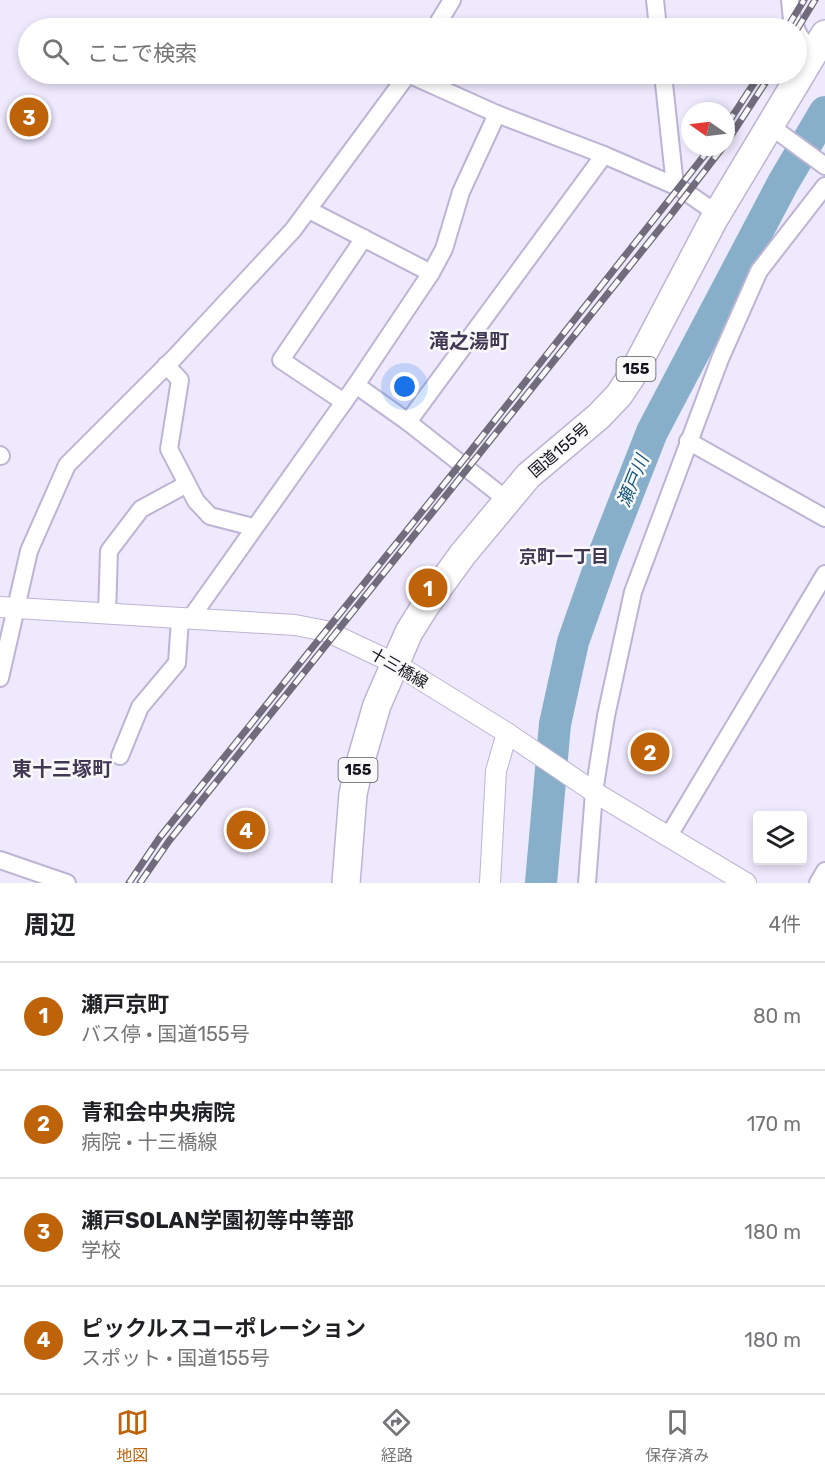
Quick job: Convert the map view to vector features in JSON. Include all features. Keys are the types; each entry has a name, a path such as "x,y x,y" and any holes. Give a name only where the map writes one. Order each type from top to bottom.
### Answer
{"highway":[{"name":"国道155号","path":"807,67 818,45"},
{"name":"国道155号","path":"346,883 353,794 359,767 377,705 409,632 426,604 463,554 528,476 599,416 619,395 636,369 714,219 776,130 799,84"}],"street":[{"path":"441,18 452,0"},
{"path":"655,0 657,18"},
{"path":"790,0 792,18"},
{"path":"0,678 8,607 29,550 67,465 166,365 293,230 401,84"},
{"path":"430,84 497,114 604,155 675,186 709,208 714,219"},
{"path":"664,84 675,186"},
{"path":"120,756 140,707 177,663 185,619 344,402 431,273 444,249 461,192 497,114"},
{"path":"776,130 825,166"},
{"path":"408,422 604,155"},
{"path":"587,883 587,787 606,716 633,592 720,359 759,271 825,186"},
{"path":"309,210 431,273"},
{"path":"344,402 281,360 364,238"},
{"path":"166,365 180,380 169,449 195,501 210,516 254,527"},
{"path":"356,385 408,422 507,500"},
{"path":"688,441 825,518"},
{"path":"108,614 109,551 141,509 187,484"},
{"path":"668,837 825,574"},
{"name":"十三橋線","path":"8,607 295,625 326,631 394,663 513,737 587,787 746,883"},
{"path":"490,883 495,771 513,737"},
{"path":"0,860 67,883"},
{"path":"818,883 825,872"}],"waterway":[{"name":"瀬戸川","path":"541,883 555,724 573,642 604,554 652,432 783,183 825,112"}],"railway":[{"path":"793,18 804,0"},
{"path":"804,18 815,0"},
{"path":"735,112 753,84"},
{"path":"735,129 764,84"},
{"path":"129,883 160,837 461,463 704,156"},
{"path":"140,883 169,841 716,156"}],"place":[{"name":"瀬戸SOLAN学園初等中等部","path":"29,117"},
{"name":"瀬戸京町","path":"428,588"},
{"name":"青和会中央病院","path":"650,752"},
{"name":"ピックルスコーポレーション","path":"246,830"}],"district":[{"name":"滝之湯町","path":"469,341"},
{"name":"京町一丁目","path":"564,557"},
{"name":"東十三塚町","path":"62,769"}]}
